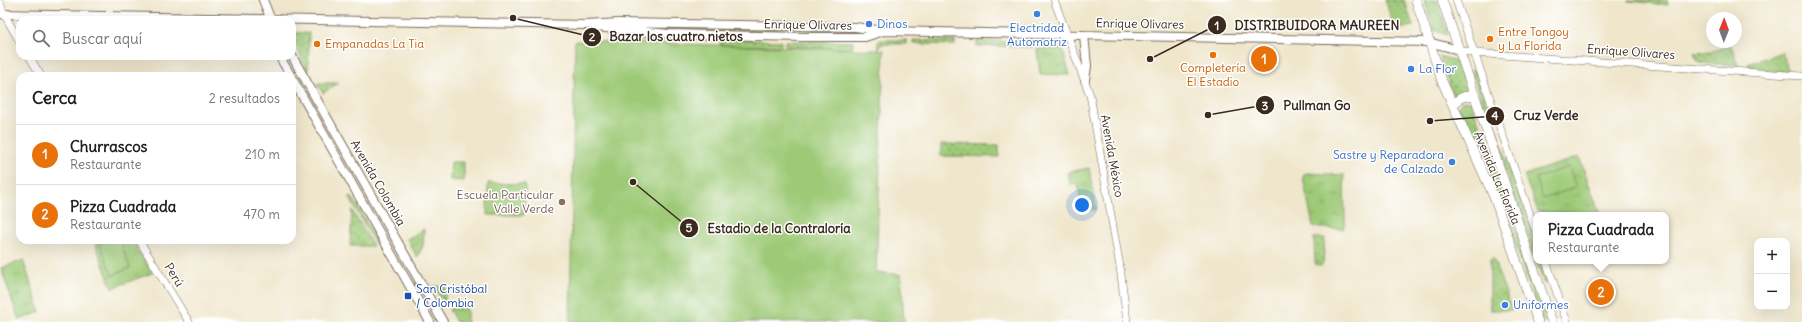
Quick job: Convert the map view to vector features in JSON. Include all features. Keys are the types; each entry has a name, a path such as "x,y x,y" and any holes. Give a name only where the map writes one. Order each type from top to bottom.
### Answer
{"main road":[{"path":"263,0 269,16"},
{"name":"Avenida La Florida","path":"1416,0 1428,42 1453,106 1494,197 1538,322"},
{"name":"Avenida La Florida","path":"1442,0 1552,322"},
{"name":"Enrique Olivares","path":"2,14 91,16"},
{"name":"Enrique Olivares","path":"296,20 586,25 619,23 669,23 853,27 884,31 1428,42 1459,50"},
{"path":"1084,35 1087,66 1085,80"},
{"name":"Avenida Colombia","path":"281,60 288,72"},
{"name":"Avenida Colombia","path":"294,60 443,322"},
{"name":"Avenida Colombia","path":"296,86 430,322"},
{"path":"1453,106 1458,99 1462,97 1475,98"}],"street":[{"name":"Avenida México","path":"1054,0 1066,35 1085,80 1091,102 1114,231 1127,322"},
{"name":"Avenida La Florida","path":"1456,0 1533,223"},
{"path":"0,4 2,14 16,36"},
{"name":"Enrique Olivares","path":"1459,50 1474,53 1802,76"},
{"path":"31,60 39,72"},
{"name":"Perú","path":"142,244 189,322"},
{"path":"1547,264 1567,322"}],"green space":[{"path":"1385,0 1404,0 1413,26 1395,30"},
{"path":"1424,0 1437,0 1448,35 1435,31"},
{"path":"1667,0 1668,5 1628,1"},
{"path":"688,28 782,29 782,33 687,31"},
{"path":"810,30 853,31 853,34 810,33"},
{"path":"296,33 309,33 308,72 296,46"},
{"path":"721,40 781,41 781,46 720,45"},
{"path":"880,40 907,40 907,44 881,44 878,50 878,42"},
{"path":"913,40 955,41 955,45 913,44"},
{"path":"575,41 884,50 876,272 901,275 904,322 570,322"},
{"path":"785,41 853,42 852,49 785,46"},
{"path":"977,41 1033,42 1033,47 977,46"},
{"path":"1722,48 1732,48 1738,65 1699,63 1694,53 1710,52"},
{"path":"1037,49 1062,49 1070,75 1040,74"},
{"path":"1782,52 1789,72 1750,69 1748,64"},
{"path":"1439,56 1458,61 1469,92 1454,97"},
{"path":"1475,69 1533,234 1533,252 1471,70"},
{"path":"338,83 323,93 317,84"},
{"path":"1463,101 1471,101 1548,322 1542,322 1500,200 1458,107"},
{"path":"941,144 999,145 999,157 941,156"},
{"path":"1579,157 1599,212 1538,212 1524,175"},
{"path":"451,162 464,162 464,181 450,180"},
{"path":"1569,167 1576,187 1543,199 1536,178"},
{"path":"1089,168 1096,209 1082,211 1078,184 1070,185 1068,172"},
{"path":"1304,174 1344,175 1345,223 1343,229 1319,228 1313,226 1303,178"},
{"path":"488,183 525,184 524,215 487,215"},
{"path":"349,197 353,198 378,242 375,244"},
{"path":"352,210 373,246 350,246"},
{"path":"424,229 423,246 417,257 407,239"},
{"path":"1314,238 1325,238 1323,263 1321,266 1316,265 1315,262"},
{"path":"96,244 134,244 152,273 112,288"},
{"path":"100,244 121,244 130,268 112,275"},
{"path":"1493,258 1512,310 1490,310 1490,260"},
{"path":"23,260 40,312 19,320 1,268"},
{"path":"1537,264 1543,264 1549,281 1544,284"},
{"path":"433,286 445,287 445,304"},
{"path":"449,309 467,309 467,322 456,322"}],"place":[{"name":"Electridad Automotriz","path":"1037,14"},
{"name":"Bazar los cuatro nietos","path":"513,18"},
{"name":"Dinos","path":"869,24"},
{"name":"Entre Tongoy y La Florida","path":"1490,39"},
{"name":"Empanadas La Tia","path":"317,44"},
{"name":"Completería El Estadio","path":"1213,55"},
{"name":"DISTRIBUIDORA MAUREEN","path":"1150,59"},
{"name":"Churrascos","path":"1264,59"},
{"name":"La Flor","path":"1411,69"},
{"name":"Pullman Go","path":"1208,115"},
{"name":"Cruz Verde","path":"1430,121"},
{"name":"Sastre y Reparadora de Calzado","path":"1452,162"},
{"name":"Estadio de la Contraloría","path":"633,182"},
{"name":"Escuela Particular Valle Verde","path":"562,202"},
{"name":"Pizza Cuadrada","path":"1601,292"},
{"name":"San Cristóbal / Colombia","path":"408,296"},
{"name":"Uniformes","path":"1505,305"}]}
